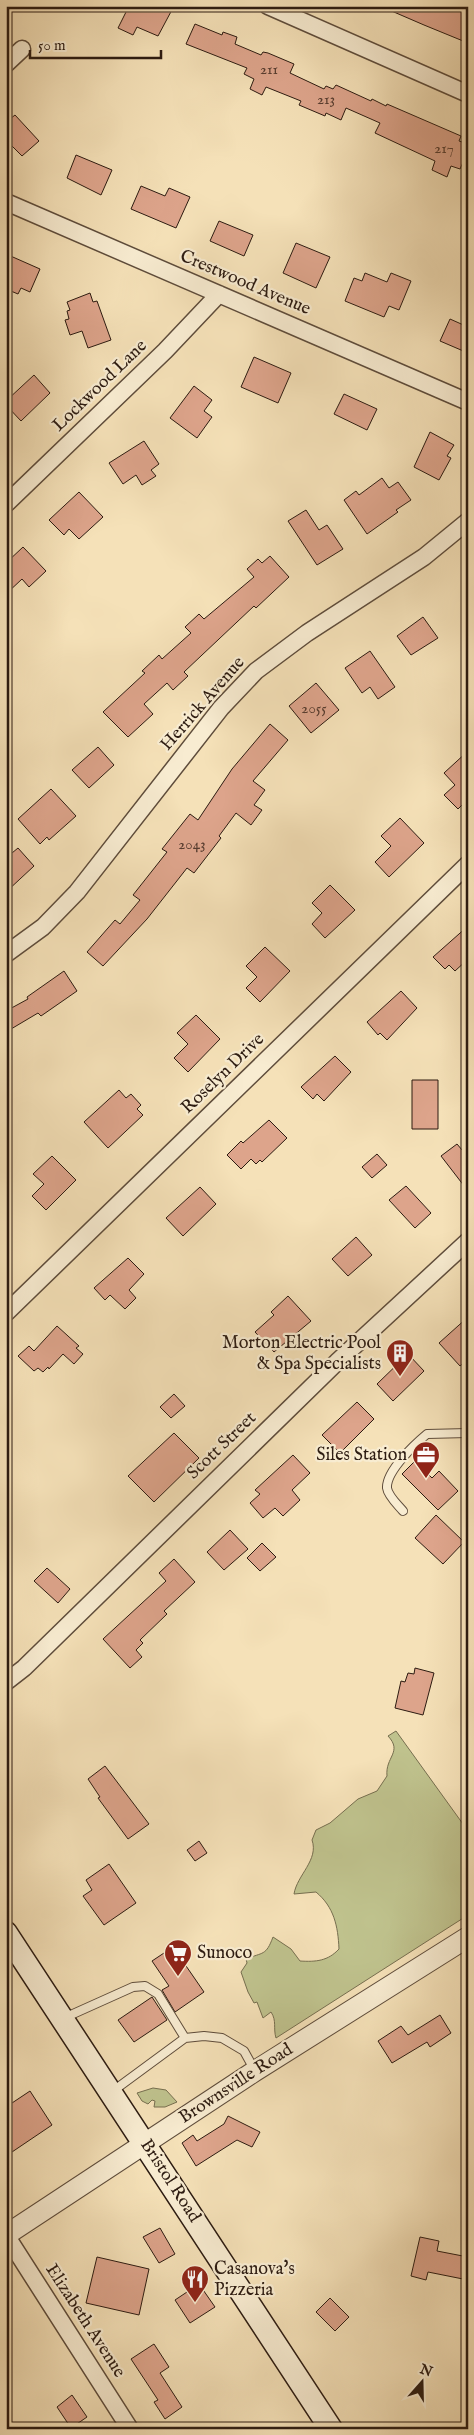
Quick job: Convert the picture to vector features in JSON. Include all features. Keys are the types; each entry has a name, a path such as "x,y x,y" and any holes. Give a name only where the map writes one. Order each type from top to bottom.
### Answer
{"main road":[{"name":"Bristol Road","path":"6,1933 64,2018 332,2429"}],"street":[{"path":"268,6 468,94"},
{"path":"6,64 22,49"},
{"name":"Crestwood Avenue","path":"6,202 468,402"},
{"name":"Lockwood Lane","path":"6,504 166,350 219,294"},
{"name":"Herrick Avenue","path":"6,954 42,927 77,892 221,708 256,671 307,633 424,556 468,521"},
{"name":"Roselyn Drive","path":"6,1313 468,864"},
{"name":"Scott Street","path":"6,1682 24,1668 370,1330 468,1241"},
{"name":"Brownsville Road","path":"6,2235 255,2071 468,1938"},
{"name":"Elizabeth Avenue","path":"6,2235 130,2429"}],"lane":[{"path":"403,1511 391,1497 387,1488 390,1478 401,1460 427,1434 468,1433"},
{"path":"64,2018 133,1987 145,1986 158,1994 185,2038"},
{"path":"112,2092 185,2038 204,2036 222,2038 244,2051 255,2071"}],"green space":[{"path":"396,1731 468,1831 468,1915 276,2038 274,2018 271,2012 263,2018 257,2002 254,2003 248,1992 241,1972 247,1963 246,1959 266,1950 273,1937 291,1949 300,1961 321,1960 331,1956 339,1949 338,1932 334,1917 327,1904 316,1892 294,1894 313,1854 312,1840 316,1830 330,1823 358,1799 377,1791 387,1776 388,1764 394,1751 394,1746 388,1736"},
{"path":"153,2088 166,2090 177,2102 165,2107 154,2107 155,2101 152,2100 148,2104 142,2101 137,2093"}],"building":[{"path":"129,6 174,6 158,36 137,27 133,35 118,28"},
{"path":"380,6 468,6 468,43 424,25"},
{"path":"195,24 222,35 223,32 237,37 235,44 261,55 263,52 268,53 294,64 290,73 324,89 326,86 333,89 336,85 371,101 372,99 386,106 387,104 461,136 459,141 468,144 468,151 460,169 451,166 447,177 432,170 435,161 375,133 380,123 346,108 341,120 326,113 325,116 299,105 301,101 266,87 262,95 250,89 254,79 244,74 247,68 186,44"},
{"path":"15,115 39,141 22,156 6,140 6,122"},
{"path":"76,155 112,170 101,195 67,178"},
{"path":"141,186 165,196 169,188 190,197 176,228 131,209"},
{"path":"219,221 253,235 244,256 210,241"},
{"path":"296,243 330,257 316,288 283,273"},
{"path":"6,254 40,269 30,292 21,288 18,294 6,289"},
{"path":"365,273 387,282 391,273 411,281 399,310 389,306 384,317 345,301 354,278 362,281"},
{"path":"90,293 93,302 97,301 111,340 88,348 82,331 70,335 65,320 69,319 67,311 70,310 67,302"},
{"path":"450,319 468,327 468,353 440,341"},
{"path":"254,357 291,373 278,403 241,387"},
{"path":"34,375 50,393 21,421 6,405 6,401"},
{"path":"194,386 212,400 204,411 212,417 197,438 170,418"},
{"path":"344,394 377,409 367,430 334,414"},
{"path":"430,432 454,445 447,456 451,458 439,480 414,467"},
{"path":"144,441 159,464 151,470 156,476 142,485 136,475 123,484 109,463"},
{"path":"382,478 389,488 398,482 411,500 396,510 398,512 367,534 344,500 356,491 359,495"},
{"path":"79,492 103,517 79,539 69,529 64,535 49,520"},
{"path":"306,510 319,530 327,525 343,549 317,565 288,521"},
{"path":"23,547 46,571 29,587 22,579 6,594 6,563"},
{"path":"270,556 289,577 256,608 254,606 184,672 188,676 173,690 167,683 144,704 153,714 128,737 103,712 145,673 142,671 159,655 162,659 191,633 185,627 199,614 204,619 254,577 247,569 258,559 262,563"},
{"path":"423,617 438,638 411,655 397,636"},
{"path":"370,651 395,687 378,699 370,687 362,693 345,668"},
{"path":"316,683 339,710 311,733 289,706"},
{"path":"270,724 288,740 253,781 265,790 254,805 262,810 251,825 236,813 219,836 221,838 194,873 187,868 147,919 103,966 87,952 115,920 120,924 140,900 133,895 167,852 162,849 190,814 198,820 232,769"},
{"path":"98,747 114,765 89,788 72,770"},
{"path":"468,751 468,799 458,809 444,795 455,785 444,773"},
{"path":"51,789 76,816 49,840 47,837 40,844 18,819"},
{"path":"400,818 424,843 389,877 375,862 391,846 381,836"},
{"path":"18,848 34,866 6,892 6,858"},
{"path":"330,885 355,910 325,938 312,924 322,913 312,903"},
{"path":"468,926 468,959 455,971 449,965 445,969 433,957"},
{"path":"265,947 290,971 260,1002 246,988 257,977 246,966"},
{"path":"64,971 77,991 41,1016 38,1013 6,1032 6,1011 28,999 27,997"},
{"path":"401,991 417,1008 387,1040 380,1033 378,1035 367,1022"},
{"path":"196,1015 220,1039 188,1072 174,1058 188,1044 177,1033"},
{"path":"335,1056 351,1072 324,1101 317,1094 313,1099 301,1087"},
{"path":"412,1080 438,1080 438,1129 412,1129"},
{"path":"119,1090 126,1098 131,1094 141,1105 137,1109 143,1115 108,1148 84,1122"},
{"path":"269,1120 287,1138 262,1162 260,1160 256,1164 251,1159 241,1169 227,1155 241,1141 243,1143"},
{"path":"457,1144 468,1157 468,1191 441,1156"},
{"path":"377,1154 387,1165 372,1178 362,1167"},
{"path":"52,1156 76,1180 46,1210 32,1196 44,1184 33,1174"},
{"path":"406,1186 431,1213 415,1228 389,1200"},
{"path":"200,1187 216,1204 183,1236 166,1218"},
{"path":"356,1237 372,1255 348,1276 332,1259"},
{"path":"128,1258 144,1274 129,1290 136,1298 125,1309 110,1295 105,1300 94,1288"},
{"path":"288,1296 311,1321 274,1352 255,1332 274,1315 271,1312"},
{"path":"468,1317 468,1359 460,1366 439,1343"},
{"path":"57,1326 79,1346 76,1348 83,1354 74,1364 63,1354 49,1369 48,1367 43,1372 38,1368 34,1371 18,1356 29,1346 34,1351"},
{"name":"Morton Electric Pool & Spa Specialists","path":"408,1354 424,1371 393,1401 377,1384"},
{"path":"174,1394 185,1406 171,1418 160,1407"},
{"path":"357,1402 374,1419 340,1453 322,1435"},
{"path":"174,1433 199,1458 154,1502 128,1476"},
{"path":"293,1455 310,1473 292,1490 300,1500 283,1516 275,1508 263,1518 250,1503 260,1494 255,1490"},
{"name":"Siles Station","path":"415,1461 432,1478 439,1471 458,1491 438,1510 402,1474"},
{"path":"436,1515 464,1542 443,1564 415,1538"},
{"path":"230,1530 248,1549 224,1570 207,1552"},
{"path":"262,1543 276,1557 260,1571 247,1558"},
{"path":"174,1559 195,1582 164,1611 167,1614 140,1640 143,1643 136,1650 142,1657 130,1668 103,1639 166,1581 159,1573"},
{"path":"47,1568 70,1589 58,1603 34,1581"},
{"path":"415,1668 434,1673 423,1715 395,1708 401,1681 405,1682 408,1673 414,1674"},
{"path":"105,1766 149,1824 128,1839 98,1798 100,1797 88,1779"},
{"path":"199,1841 207,1853 195,1861 187,1850"},
{"path":"109,1864 136,1903 104,1925 83,1896 92,1890 86,1880"},
{"name":"Sunoco","path":"173,1947 204,1992 175,2012 162,1990 169,1986 152,1961"},
{"path":"152,1997 167,2020 134,2042 118,2020"},
{"path":"440,2015 451,2033 430,2047 427,2042 392,2063 378,2041 401,2026 408,2035"},
{"path":"30,2091 52,2125 12,2152 6,2142 6,2107"},
{"path":"228,2116 260,2132 252,2147 237,2140 196,2166 182,2143 193,2135 197,2141 224,2124"},
{"path":"160,2228 175,2254 159,2263 143,2237"},
{"path":"420,2237 439,2241 437,2251 468,2257 468,2280 428,2272 426,2280 411,2276"},
{"path":"97,2257 149,2269 139,2315 86,2303"},
{"name":"Casanova's Pizzeria","path":"199,2284 215,2307 190,2323 175,2300"},
{"path":"330,2298 349,2317 335,2331 316,2312"},
{"path":"154,2344 169,2367 160,2373 182,2407 165,2419 154,2402 158,2400 131,2359"},
{"path":"72,2395 87,2417 71,2428 57,2407"}],"place":[{"name":"Morton Electric Pool & Spa Specialists","path":"400,1377"},
{"name":"Siles Station","path":"426,1479"},
{"name":"Sunoco","path":"178,1977"},
{"name":"Casanova's Pizzeria","path":"195,2303"}]}
